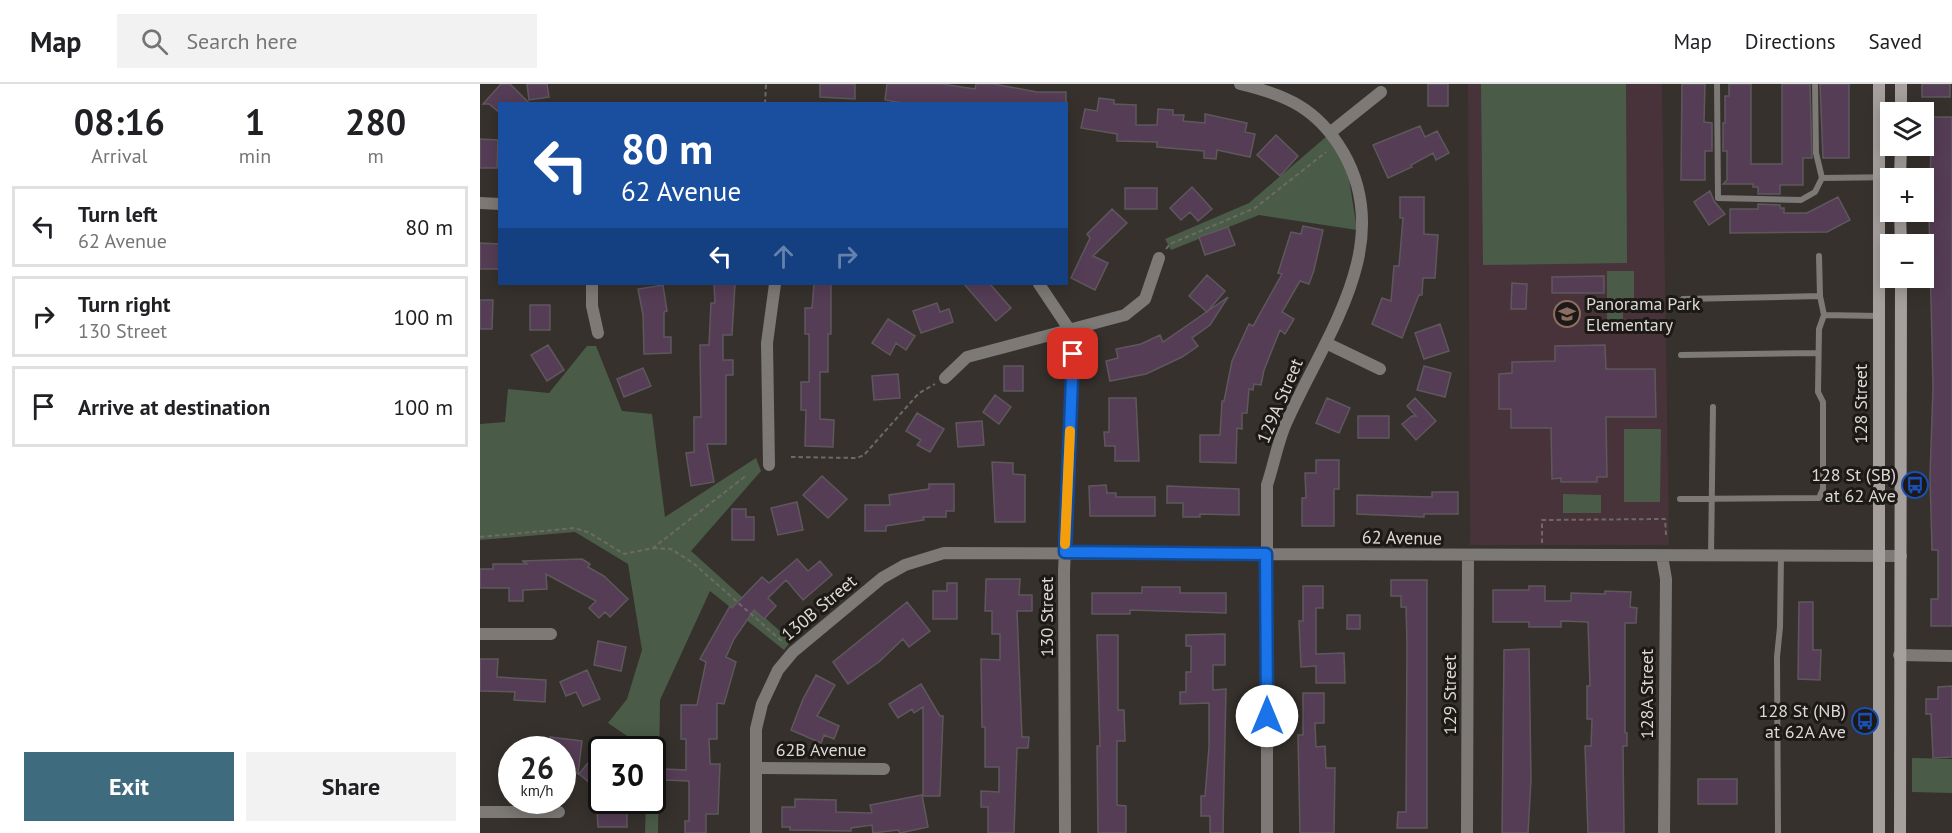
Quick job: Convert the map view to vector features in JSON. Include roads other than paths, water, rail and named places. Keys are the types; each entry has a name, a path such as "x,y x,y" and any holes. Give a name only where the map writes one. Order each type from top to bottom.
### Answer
{"main road":[{"name":"128 Street","path":"1880,84 1880,168"},
{"path":"1901,84 1901,102"},
{"name":"128 Street","path":"1879,833 1880,222"},
{"path":"1900,288 1900,833"}],"street":[{"name":"129A Street","path":"1240,84 1278,93 1310,112 1331,132 1350,165 1361,193 1363,227 1361,253 1353,283 1283,430 1267,485 1267,833"},
{"path":"1331,132 1381,92"},
{"path":"480,203 498,204"},
{"path":"945,378 968,357 1125,315 1145,298 1159,258"},
{"path":"592,285 592,306 598,333"},
{"path":"769,465 767,343 775,285"},
{"path":"1040,285 1069,329"},
{"name":"130 Street","path":"1065,833 1065,552 1073,354 1069,329"},
{"path":"1326,343 1380,369"},
{"name":"62 Avenue","path":"906,565 944,553 1901,556"},
{"name":"129 Street","path":"1467,833 1468,556"},
{"name":"128A Street","path":"1662,556 1666,579 1664,833"},
{"name":"130B Street","path":"756,833 756,729 762,704 778,670 793,652 882,578 906,565"},
{"path":"480,634 551,634"},
{"path":"1899,655 1952,656"},
{"name":"62B Avenue","path":"757,768 884,769"},
{"path":"480,812 498,812"}],"lane":[{"path":"1717,84 1718,198 1801,200 1815,192 1822,178 1816,153 1815,84"},
{"path":"1822,178 1880,178"},
{"path":"1680,499 1820,498 1823,489 1823,402 1818,392 1818,353 1819,329 1824,315 1820,296 1819,256"},
{"path":"1683,298 1820,296"},
{"path":"1824,315 1880,316"},
{"path":"1682,355 1818,353"},
{"path":"1711,556 1713,407"},
{"path":"1778,833 1777,657 1780,627 1781,556"}],"place":[{"name":"Panorama Park Elementary","path":"1567,314"},
{"name":"128 St (SB) at 62 Ave","path":"1915,485"},
{"name":"128 St (NB) at 62A Ave","path":"1865,721"}]}
